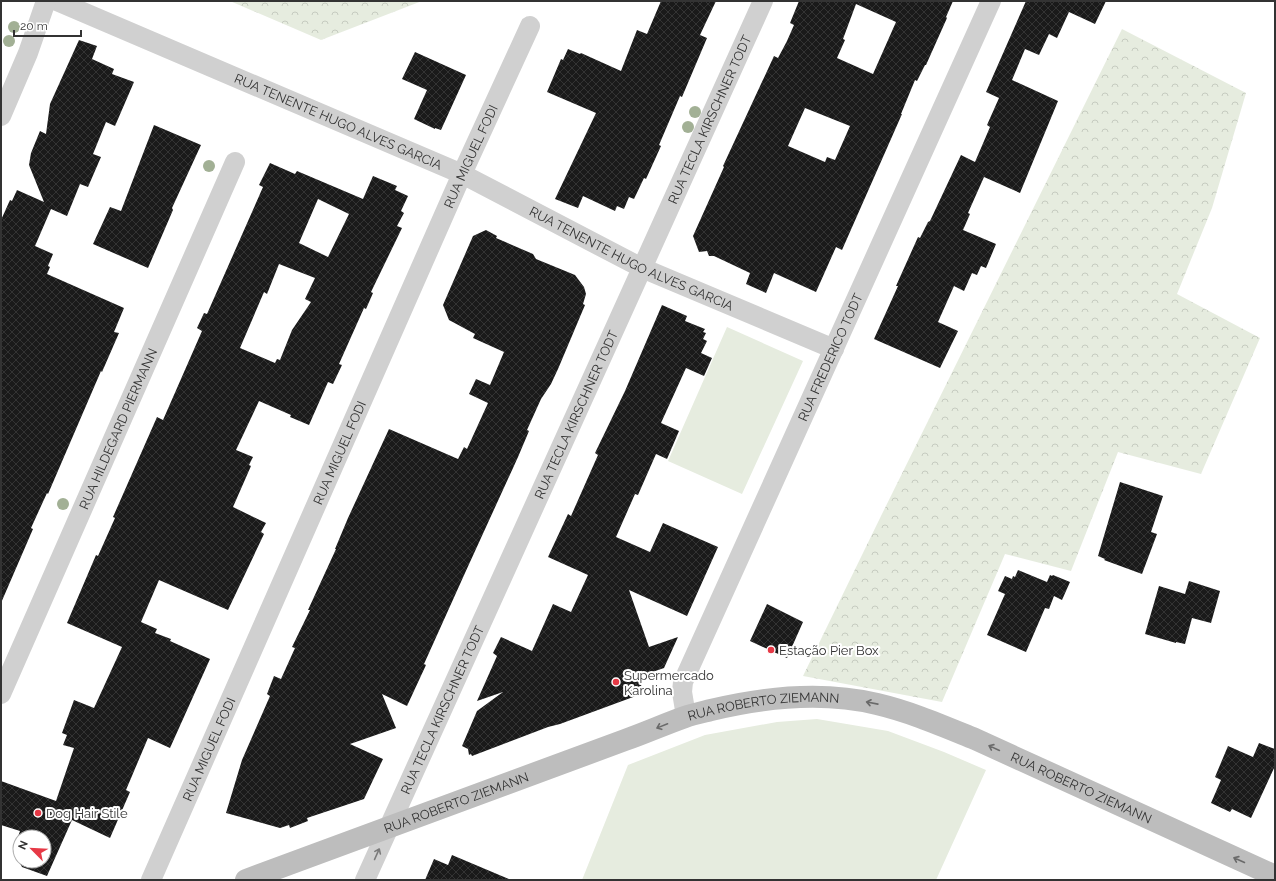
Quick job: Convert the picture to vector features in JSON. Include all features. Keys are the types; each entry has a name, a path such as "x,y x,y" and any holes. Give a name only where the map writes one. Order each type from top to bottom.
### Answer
{"main road":[{"name":"RUA ROBERTO ZIEMANN","path":"246,880 686,716 737,704 792,697 827,697 876,704 924,718 975,739 1275,876"}],"street":[{"path":"1,116 28,53 46,1"},
{"name":"RUA TENENTE HUGO ALVES GARCIA","path":"56,1 462,174 642,268 834,349"},
{"name":"RUA TECLA KIRSCHNER TODT","path":"365,880 763,1"},
{"name":"RUA FREDERICO TODT","path":"686,716 682,692 683,682 991,1"},
{"name":"RUA MIGUEL FODI","path":"151,880 462,174 530,26"},
{"name":"RUA HILDEGARD PIERMANN","path":"1,694 235,162"}],"green space":[{"path":"230,1 422,1 321,40"},
{"path":"1122,29 1246,93 1212,208 1177,294 1260,338 1201,474 1118,452 1071,571 1005,554 942,702 803,676 881,516"},
{"path":"727,327 803,361 742,494 668,461"},
{"path":"817,719 888,731 986,770 936,880 582,880 628,765 705,735 777,722"}],"building":[{"path":"661,1 716,1 700,35 707,38 682,97 680,96 659,145 661,146 646,179 644,178 634,199 629,197 624,209 617,206 615,211 583,196 578,208 555,199 596,113 547,92 561,59 563,60 568,49 580,54 581,53 621,71 637,30 647,34"},
{"path":"799,1 953,1 926,65 917,81 915,80 902,114 842,250 836,247 816,292 774,273 766,293 746,284 750,273 714,256 709,256 707,251 699,252 693,236 724,167 723,166 774,56 778,58 787,41 794,25 790,23","holes":["856,4 896,22 873,74 837,58 845,40 843,39","805,108 850,126 835,160 827,157 825,162 788,146"]},
{"path":"1026,1 1106,1 1095,24 1069,12 1057,38 1049,34 1039,55 1025,49 1012,80 1058,101 1020,193 984,177 968,213 970,214 963,230 996,244 986,268 981,266 977,275 972,273 964,291 954,286 938,322 958,331 940,368 874,339 918,237 920,238 928,222 930,221 961,155 975,162 990,127 987,125 999,98 986,92"},
{"path":"79,40 97,46 92,59 114,69 112,74 134,82 115,126 106,122 93,154 101,157 88,187 80,184 67,216 51,209 35,246 53,254 48,266 50,267 47,274 124,308 114,332 119,333 48,494 47,493 31,528 33,529 1,603 1,220 10,200 12,201 17,190 44,202 29,165 31,153 40,131 46,134 50,104"},
{"path":"415,52 466,75 441,130 435,129 414,119 427,90 402,79"},
{"path":"154,125 201,145 172,208 173,210 148,268 93,244 110,207 121,211"},
{"path":"270,163 295,174 297,171 363,199 373,176 397,186 395,190 408,196 401,211 404,213 397,226 402,228 371,292 373,293 366,309 364,308 339,364 342,365 333,384 328,382 309,425 290,417 291,415 259,401 236,450 253,457 249,465 251,466 233,507 266,523 261,532 264,534 228,610 159,580 141,622 157,629 155,633 171,639 170,641 210,659 170,748 148,738 126,790 130,792 110,838 72,820 52,865 52,829 14,829 1,825 1,781 56,801 74,748 63,745 67,735 62,733 74,700 94,708 122,647 67,623 96,555 98,556 115,518 113,517 157,417 163,420 202,331 197,328 204,313 207,314 263,187 259,185","holes":["318,199 349,214 328,257 299,243","279,264 315,278 305,299 311,302 292,330 280,360 277,359 275,363 240,348 264,292 267,294"]},
{"path":"486,230 497,236 496,238 533,254 536,259 575,275 584,287 586,294 583,304 585,305 558,369 551,384 541,399 527,430 529,431 518,457 424,664 426,665 407,706 382,694 396,728 350,744 383,759 364,799 307,818 308,821 290,828 289,825 280,828 226,813 242,760 270,696 267,694 274,676 281,679 295,648 292,647 310,610 308,610 389,429 458,459 464,447 467,449 488,403 469,394 476,379 490,385 504,352 473,338 475,334 449,320 443,305 473,236"},
{"path":"662,305 687,316 685,321 705,329 703,332 706,333 703,339 707,341 701,353 712,358 704,376 686,368 661,423 679,431 667,459 656,454 638,495 635,494 616,537 650,552 663,523 718,547 687,616 629,590 649,647 678,637 664,668 638,677 644,693 472,756 471,754 469,755 468,749 462,746 477,711 503,692 477,701 497,656 493,653 501,637 532,651 553,604 571,612 588,575 548,557 568,514 571,516 598,455 595,453 625,391"},
{"path":"1120,482 1163,496 1151,532 1157,534 1142,574 1104,560 1105,559 1098,556"},
{"path":"1018,570 1047,582 1050,575 1053,575 1070,582 1062,600 1054,596 1049,609 1045,608 1026,652 987,635 1005,594 998,591 1005,576 1012,579 1013,576 1015,577"},
{"path":"1189,581 1220,591 1211,623 1192,618 1185,644 1176,643 1145,634 1159,586 1185,594"},
{"path":"767,604 803,622 787,658 750,641"},
{"path":"1259,743 1275,749 1275,766 1251,818 1232,809 1230,812 1211,803 1221,780 1215,777 1228,746 1253,757"},
{"path":"452,855 511,880 425,880 434,859 448,865"},
{"path":"28,869 50,869 47,876"}],"place":[{"name":"Estação Pier Box","path":"771,650"},
{"name":"Supermercado Karolina","path":"616,682"},
{"name":"Dog Hair Stile","path":"38,813"}]}
